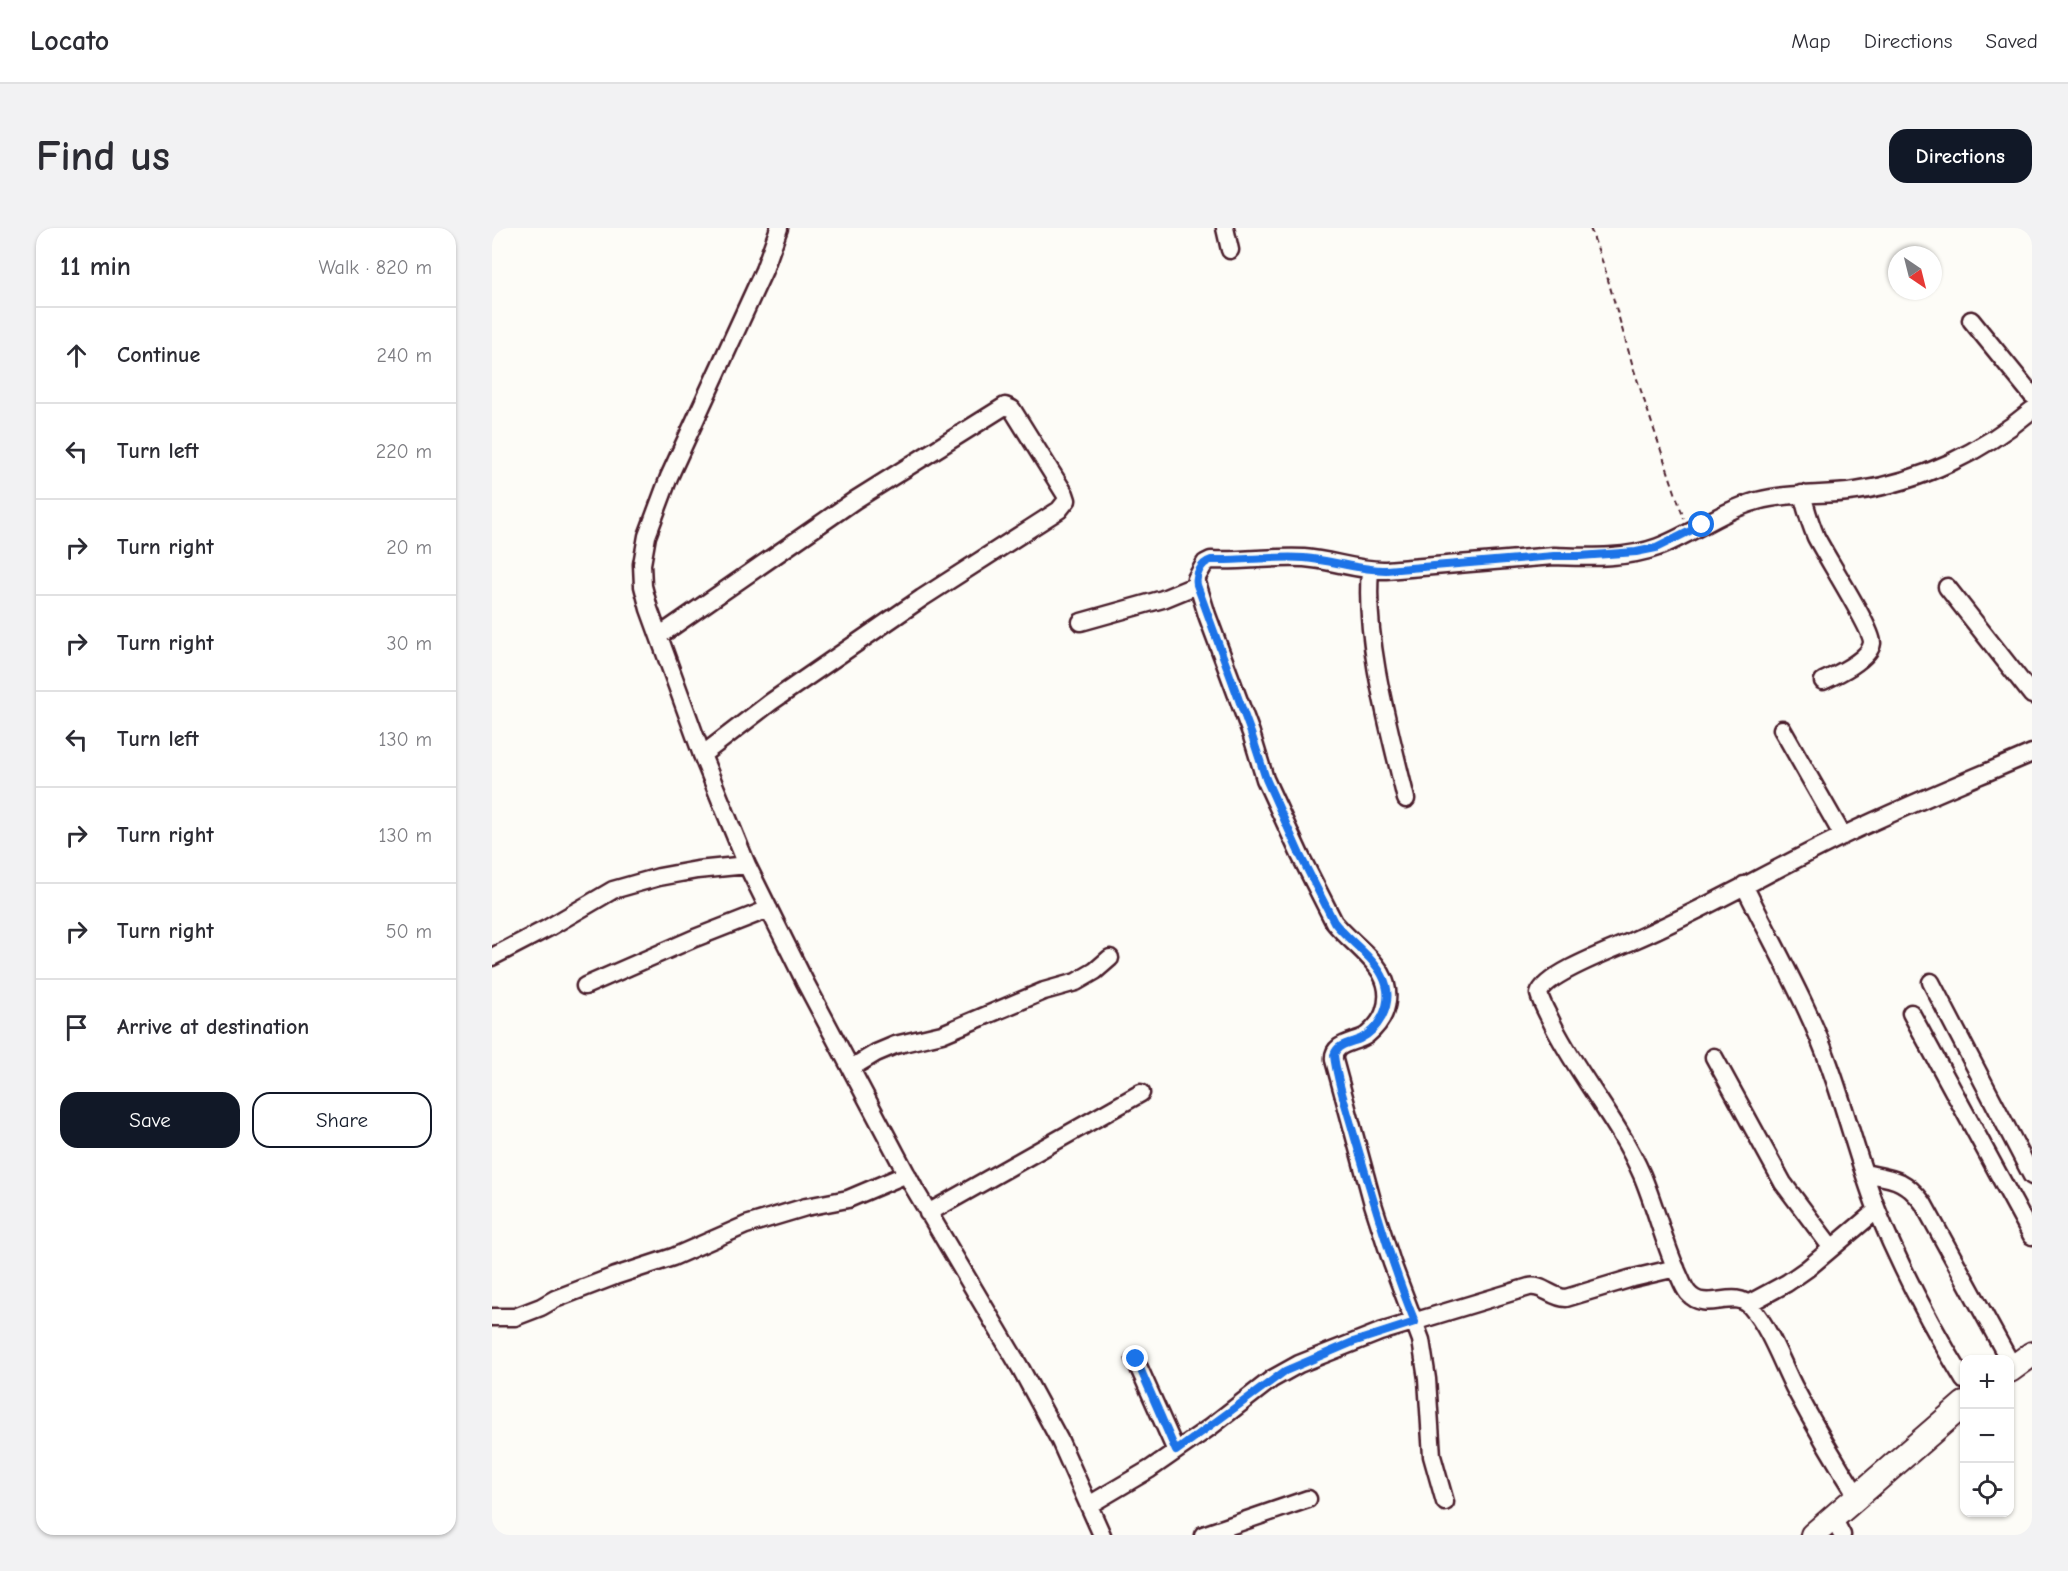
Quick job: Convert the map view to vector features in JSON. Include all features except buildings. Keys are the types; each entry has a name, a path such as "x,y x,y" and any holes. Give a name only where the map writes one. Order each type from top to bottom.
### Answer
{"highway":[{"path":"1813,1535 1838,1527 1858,1497 1960,1408"}],"street":[{"path":"1225,228 1230,250"},
{"path":"778,229 764,270 669,477 647,536 642,564 643,586 702,755 747,865 928,1213 1021,1369 1060,1441 1102,1535"},
{"path":"1971,320 2032,395"},
{"path":"659,636 855,500 1005,406 1012,409 1065,494 1066,500 1059,510 922,598 771,702 702,755"},
{"path":"1445,1502 1432,1456 1425,1358 1415,1322 1392,1263 1373,1204 1341,1090 1334,1055 1338,1047 1368,1034 1379,1023 1387,998 1385,984 1378,967 1368,954 1334,922 1300,855 1266,779 1197,585 1198,572 1204,563 1211,560 1301,558 1370,570 1401,570 1554,556 1636,552 1656,548 1728,511 1756,501 1778,496 1854,491 1880,486 1941,467 1970,453 2032,410"},
{"path":"1802,494 1816,537 1863,619 1872,643 1868,652 1857,662 1823,681"},
{"path":"1370,570 1368,591 1371,632 1406,799"},
{"path":"1081,622 1163,599 1197,585"},
{"path":"1947,587 2032,695"},
{"path":"1782,729 1843,836"},
{"path":"1858,1497 1828,1450 1768,1335 1748,1304 1736,1299 1710,1303 1700,1302 1692,1298 1686,1290 1632,1153 1565,1048 1539,994 1540,988 1570,969 1694,914 1744,885 1843,836 2032,753"},
{"path":"492,957 613,890 659,877 697,870 747,865"},
{"path":"1744,885 1801,1000 1830,1066 1877,1210 1899,1261 1921,1306 1960,1372"},
{"path":"585,986 769,909"},
{"path":"851,1068 895,1045 942,1034 1044,991 1076,982 1095,971 1110,958"},
{"path":"1931,982 2032,1176"},
{"path":"1911,1013 2032,1236"},
{"path":"1714,1058 1783,1183 1831,1247"},
{"path":"928,1213 1141,1093"},
{"path":"1864,1173 1900,1181 1913,1190 1923,1203 2015,1362"},
{"path":"492,1317 515,1317 615,1276 673,1257 747,1225 806,1207 848,1199 907,1174"},
{"path":"1748,1304 1787,1283 1807,1269 1877,1210"},
{"path":"1089,1505 1176,1451 1285,1371 1353,1342 1533,1286 1556,1297 1566,1298 1676,1268"},
{"path":"1136,1359 1176,1451"},
{"path":"1203,1535 1308,1499"}],"path":[{"path":"1590,228 1688,532"}],"route":[{"path":"1136,1359 1176,1451 1285,1371 1353,1342 1415,1322 1392,1263 1373,1204 1334,1060 1335,1050 1338,1047 1360,1039 1379,1023 1387,998 1385,984 1378,967 1368,954 1334,922 1300,855 1266,779 1221,655 1197,585 1198,572 1206,561 1211,560 1301,558 1370,570 1401,570 1554,556 1613,555 1656,548 1702,525"}]}
